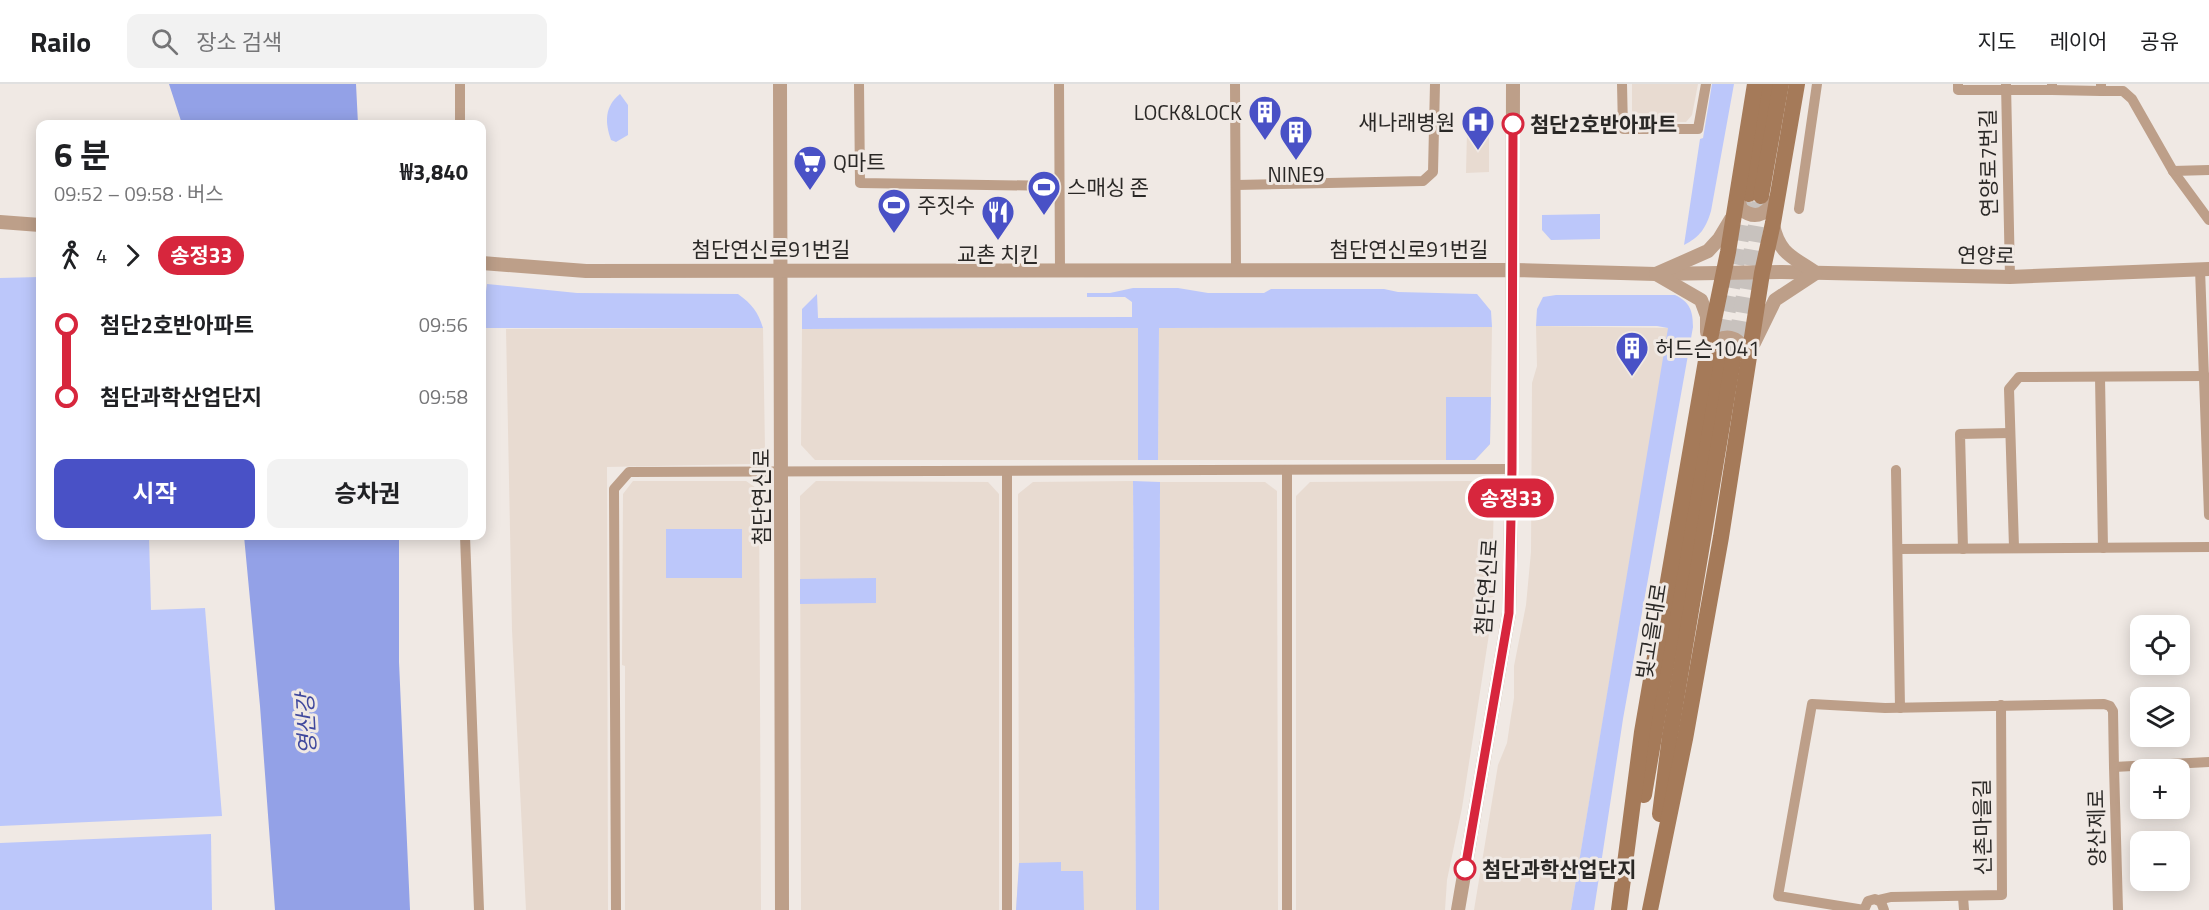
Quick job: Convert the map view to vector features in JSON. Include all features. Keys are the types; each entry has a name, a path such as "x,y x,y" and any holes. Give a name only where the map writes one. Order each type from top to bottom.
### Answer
{"main road":[{"path":"1727,356 1762,273 1773,223 1756,195 1755,84"},
{"path":"1756,195 1768,84"},
{"path":"1756,195 1781,84"},
{"path":"1649,910 1685,739 1721,537 1727,356 1724,273 1734,215 1756,195 1797,84"},
{"name":"빛고을대로","path":"1621,910 1727,356"}],"street":[{"path":"460,84 460,120"},
{"name":"첨단연신로","path":"780,84 782,910"},
{"path":"859,84 860,183 1059,186"},
{"path":"1059,84 1060,270"},
{"path":"1235,84 1236,270"},
{"path":"1236,185 1423,181 1433,172 1435,84"},
{"name":"첨단연신로","path":"1458,910 1509,613 1512,469 1513,84"},
{"path":"1622,84 1623,129 1698,129 1706,84"},
{"path":"1799,209 1817,84"},
{"path":"1958,84 1958,90 2006,87 2101,87 2126,93 2173,171 2209,220"},
{"name":"연양로7번길","path":"2006,87 2010,277"},
{"path":"2173,171 2209,170"},
{"path":"1656,274 1708,251 1719,240 1734,215"},
{"path":"0,222 36,225"},
{"path":"1656,274 1701,300 1727,356 1775,300 1816,273 1784,250 1777,241 1773,223"},
{"name":"첨단연신로91번길","path":"486,263 586,271 1513,270 1656,274 1762,273"},
{"path":"2205,269 2209,515"},
{"name":"연양로","path":"1762,273 2010,277 2205,269"},
{"path":"2014,547 2009,388 2019,377 2205,376"},
{"path":"2100,377 2103,548"},
{"path":"1963,549 1960,434 2010,433"},
{"path":"616,910 615,489 629,472 1512,469"},
{"path":"1287,470 1287,910"},
{"path":"1896,470 1900,708"},
{"path":"1007,472 1007,910"},
{"path":"465,540 479,910"},
{"path":"1898,549 2209,547"},
{"path":"1963,897 1891,897 1881,905 1868,901 1864,910 1779,896 1812,704 1900,708 2104,704 2110,706 2114,711 2114,768"},
{"name":"신촌마을길","path":"1964,910 1963,897 2002,896 2001,705"},
{"name":"양산제로","path":"2118,910 2114,768 2209,762"}],"shaded area":[{"path":"1632,84 1698,84 1692,115 1686,122 1632,121"},
{"path":"1712,84 1734,84 1711,211 1702,231 1684,245 1700,139 1703,138"},
{"path":"620,94 628,105 628,135 616,142 611,140 607,116 611,104"},
{"name":"새나래병원","path":"1467,131 1489,131 1489,172 1466,173"},
{"path":"1600,214 1600,239 1551,240 1542,230 1542,215"},
{"path":"36,277 36,540 149,540 151,610 205,608 222,816 0,826 0,278"},
{"path":"487,284 577,293 738,294 754,309 763,328 486,328"},
{"path":"1133,288 1178,288 1208,293 1264,293 1271,289 1384,289 1398,292 1477,294 1491,311 1492,327 1159,328 1158,460 1138,460 1138,328 802,329 802,309 817,294 818,318 1132,317 1132,302 1125,297 1087,297 1087,293 1110,293"},
{"path":"1556,295 1675,295 1687,304 1693,321 1623,719 1594,910 1571,910 1668,328 1657,326 1536,326 1537,309 1543,297"},
{"path":"1536,326 1669,328 1571,910 1474,910 1498,765 1507,743 1514,698 1514,666 1526,605 1531,552 1532,383 1537,366"},
{"path":"1492,327 1490,444 1475,460 1158,460 1159,328"},
{"path":"763,328 765,450 750,464 607,467 608,910 526,910 512,630 506,329"},
{"path":"1138,328 1138,460 815,460 801,445 802,329"},
{"path":"1446,397 1491,397 1490,444 1475,460 1446,460"},
{"path":"633,481 746,481 759,490 761,910 625,910 625,666 622,665 623,494"},
{"path":"816,481 988,482 999,494 999,910 801,910 800,496"},
{"path":"1133,481 1136,910 1016,910 1019,866 1018,494 1033,482"},
{"path":"1133,481 1160,482 1159,910 1136,910"},
{"path":"1160,482 1265,482 1277,491 1278,910 1159,910"},
{"path":"1310,482 1479,482 1489,487 1494,498 1492,582 1494,602 1462,808 1447,880 1445,910 1296,910 1296,496"},
{"path":"666,529 742,529 742,578 666,578"},
{"path":"876,578 876,603 800,604 800,579"},
{"path":"211,834 212,910 0,910 0,843"},
{"path":"1061,862 1061,871 1083,871 1084,910 1016,910 1019,863"}],"water":[{"path":"169,84 356,84 358,120 181,120"},
{"name":"영산강","path":"244,540 399,540 399,662 410,910 275,910 260,706"}],"tunnel":[{"path":"1719,359 1749,194"},
{"path":"1733,360 1761,196"}],"bus line":[{"name":"송정33","path":"1465,869 1509,613 1512,469 1513,124"}],"place":[{"name":"첨단2호반아파트","path":"1513,124"},
{"name":"LOCK&LOCK","path":"1265,141"},
{"name":"새나래병원","path":"1478,151"},
{"name":"NINE9","path":"1296,161"},
{"name":"Q마트","path":"810,191"},
{"name":"스매싱 존","path":"1044,216"},
{"name":"주짓수","path":"894,234"},
{"name":"교촌 치킨","path":"998,241"},
{"name":"허드슨1041","path":"1632,377"},
{"name":"첨단과학산업단지","path":"1465,869"}]}
